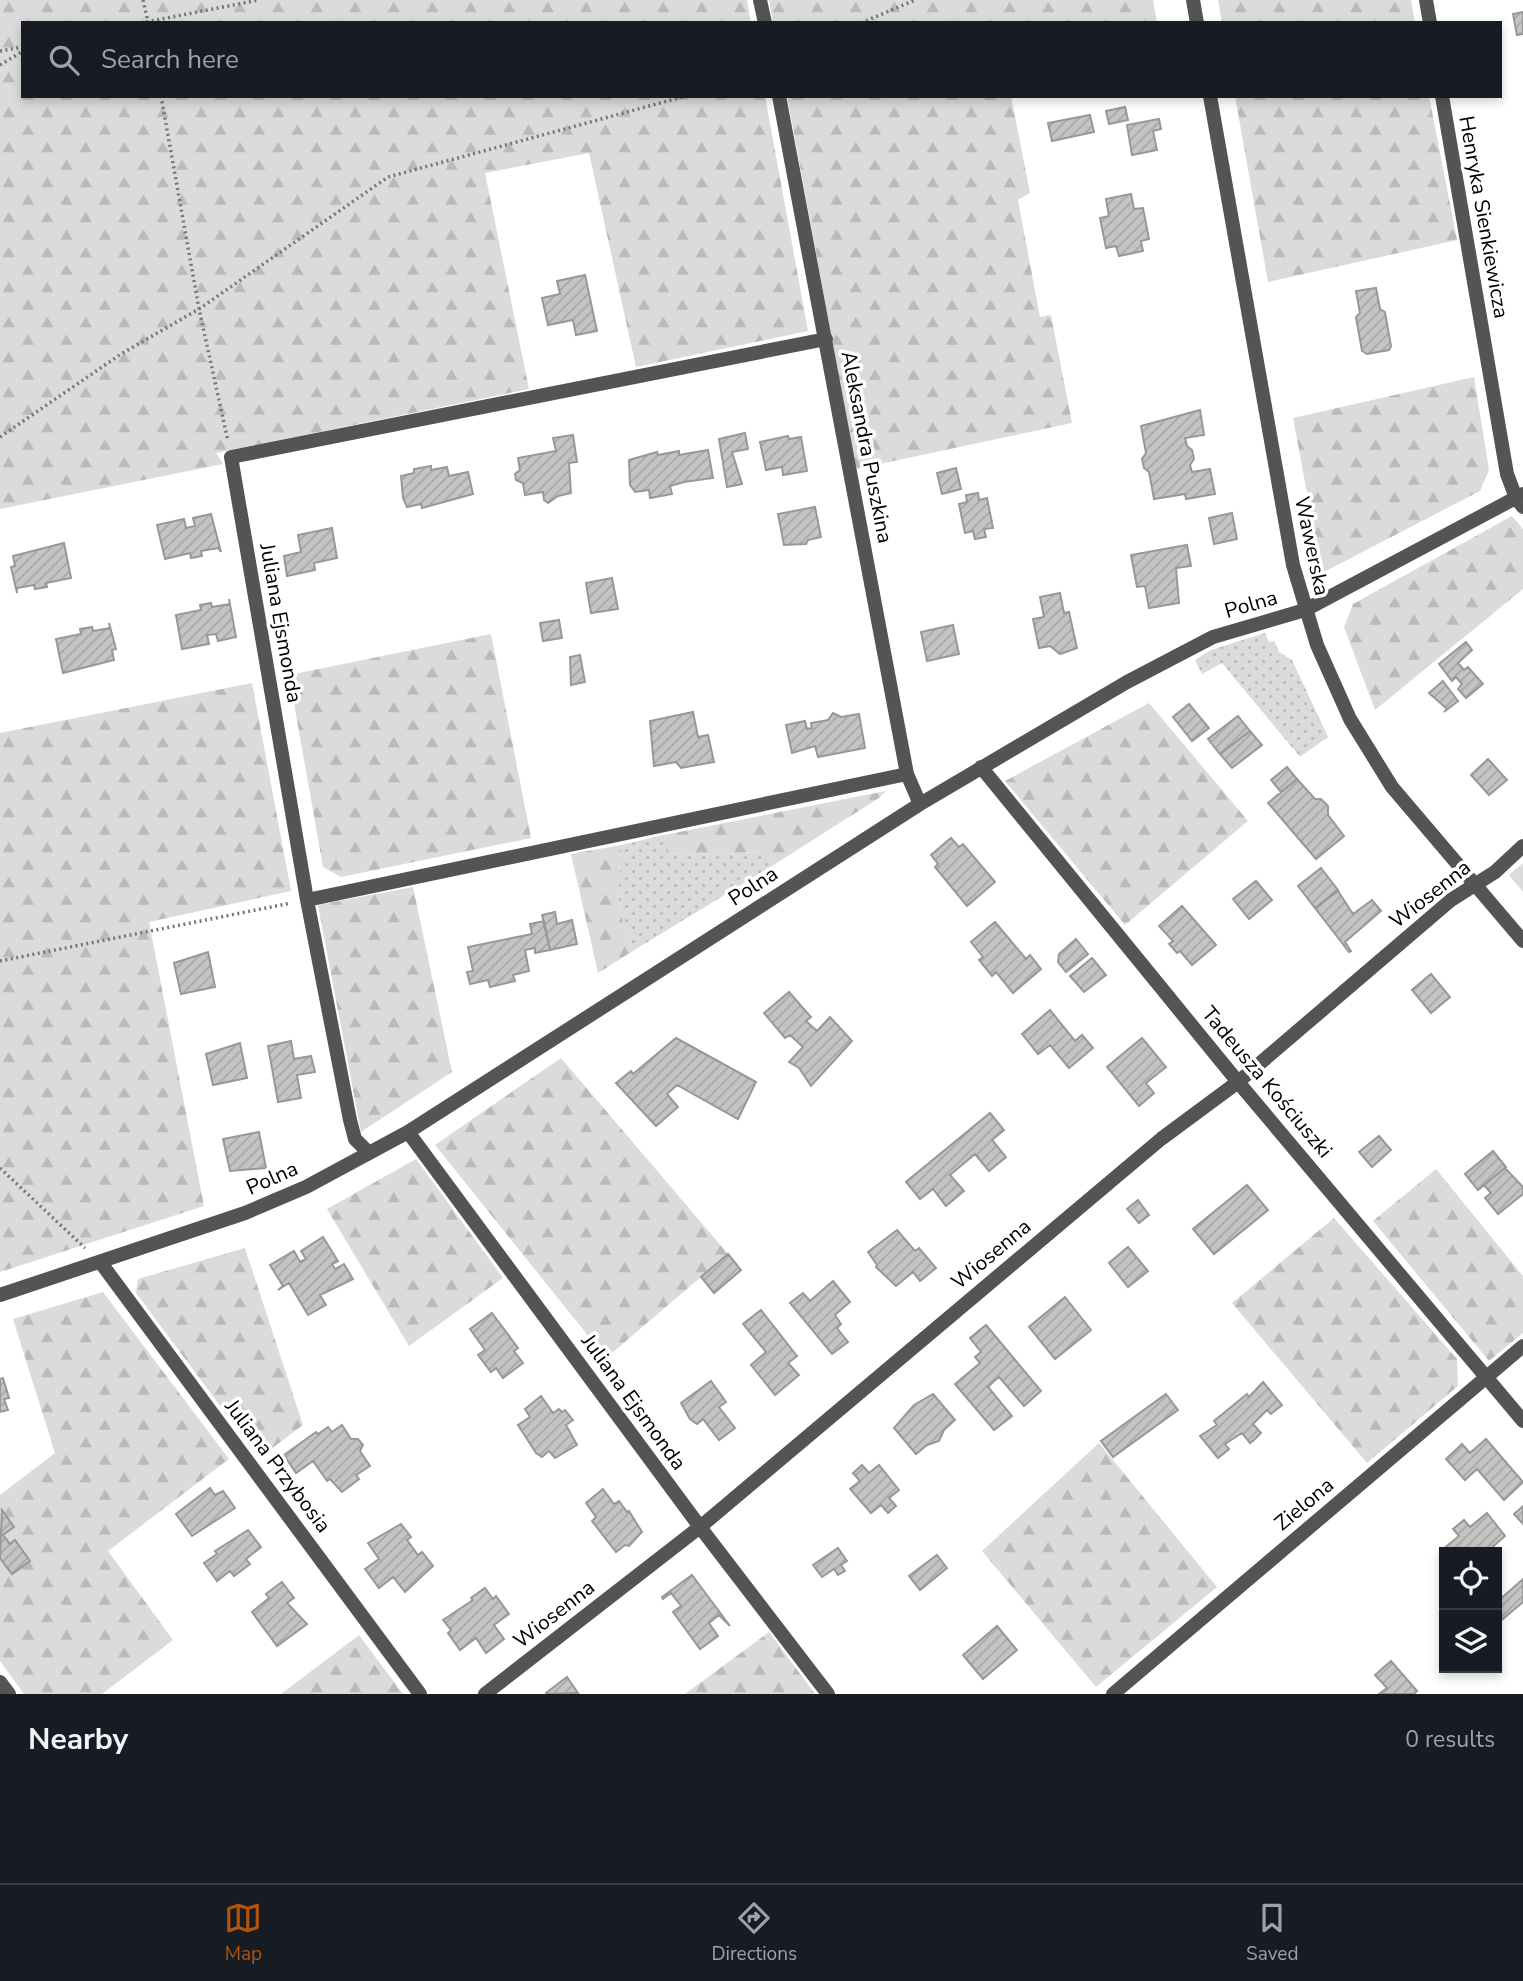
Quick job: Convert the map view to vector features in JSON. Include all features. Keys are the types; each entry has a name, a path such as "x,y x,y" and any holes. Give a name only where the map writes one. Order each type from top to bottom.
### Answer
{"street":[{"path":"760,0 765,21"},
{"path":"1193,0 1197,21"},
{"path":"1426,0 1430,21"},
{"name":"Aleksandra Puszkina","path":"779,98 907,774 920,804"},
{"name":"Wawerska","path":"1210,98 1293,565 1305,610 1350,719 1392,787 1523,940"},
{"name":"Henryka Sienkiewicza","path":"1442,98 1507,474 1521,500"},
{"path":"231,457 826,339"},
{"name":"Juliana Ejsmonda","path":"231,457 307,900 350,1120 355,1139 368,1152"},
{"name":"Polna","path":"0,1295 101,1263 306,1187 408,1132 920,804 1127,682 1213,637 1305,610 1521,500"},
{"name":"Tadeusza Kościuszki","path":"981,767 1238,1082 1523,1421"},
{"path":"307,900 907,774"},
{"name":"Wiosenna","path":"485,1694 700,1527 1161,1139 1238,1082 1451,900 1495,872 1523,846"},
{"name":"Juliana Ejsmonda","path":"408,1132 700,1527 828,1694"},
{"name":"Juliana Przybosia","path":"101,1263 420,1694"},
{"name":"Zielona","path":"1114,1694 1523,1346"},
{"path":"0,1682 9,1694"}],"path":[{"path":"143,0 148,21"},
{"path":"153,21 259,0"},
{"path":"866,21 915,0"},
{"path":"0,51 21,49"},
{"path":"0,65 21,50"},
{"path":"161,98 199,309 231,457"},
{"path":"0,437 121,354 199,309 388,177 678,98"},
{"path":"0,961 307,900"},
{"path":"0,1168 101,1263"}],"green space":[{"path":"0,0 747,0 751,21 21,21 21,98 765,98 808,331 636,367 589,153 485,173 529,389 216,453 223,464 0,509"},
{"path":"769,0 1153,0 1157,21 773,21"},
{"path":"1218,0 1411,0 1415,21 1222,21"},
{"path":"787,98 1011,98 1030,193 1018,200 1040,317 1051,315 1072,423 856,469"},
{"path":"1235,98 1429,98 1457,240 1268,282"},
{"path":"1474,377 1489,470 1480,491 1322,573 1293,418"},
{"path":"1512,516 1523,529 1523,589 1375,710 1344,627 1353,604"},
{"path":"1265,633 1269,642 1274,641 1279,652 1292,660 1328,737 1300,757 1222,663 1202,674 1195,660 1211,650"},
{"path":"491,634 531,838 341,877 323,867 289,675"},
{"path":"252,683 291,891 149,922 204,1206 0,1272 0,733"},
{"path":"1149,703 1248,821 1125,925 1005,781"},
{"path":"886,791 775,864 762,852 698,855 667,853 664,835"},
{"path":"664,835 667,853 698,855 763,852 775,864 633,951 621,915 618,893 621,845"},
{"path":"621,845 618,893 621,915 633,951 598,973 571,854"},
{"path":"1523,863 1523,892 1509,875"},
{"path":"413,887 452,1072 361,1132 318,905"},
{"path":"561,1058 728,1254 606,1358 435,1145"},
{"path":"416,1159 503,1278 409,1346 327,1209"},
{"path":"1436,1169 1523,1276 1523,1333 1489,1361 1373,1221"},
{"path":"1334,1218 1457,1359 1458,1386 1367,1463 1232,1303"},
{"path":"245,1248 303,1425 259,1458 136,1293 138,1279"},
{"path":"103,1292 229,1459 108,1551 173,1640 102,1694 24,1694 0,1661 0,1495 55,1453 13,1319"},
{"path":"1099,1443 1217,1587 1096,1687 982,1551"},
{"path":"769,1632 815,1694 685,1694"},
{"path":"359,1635 403,1694 281,1694"}],"building":[{"path":"1523,12 1523,34 1517,35 1513,14"},
{"path":"1125,107 1128,120 1109,124 1106,111"},
{"path":"1090,115 1094,132 1052,141 1048,123"},
{"path":"1159,119 1161,129 1153,131 1157,150 1132,155 1127,125"},
{"path":"1131,194 1134,209 1143,208 1149,239 1141,241 1143,251 1119,256 1116,246 1106,248 1100,218 1109,216 1106,199"},
{"path":"585,275 597,331 576,335 573,320 548,325 542,298 560,294 557,281"},
{"path":"1376,288 1380,309 1385,312 1391,346 1389,350 1367,354 1362,351 1356,317 1360,313 1356,291"},
{"path":"1200,410 1204,435 1185,438 1194,459 1190,465 1192,472 1210,469 1215,494 1186,499 1185,494 1154,499 1149,472 1144,468 1142,459 1146,453 1141,426"},
{"path":"745,433 748,449 732,452 742,484 727,487 719,439"},
{"path":"573,435 577,462 569,463 571,493 558,496 548,503 544,500 543,492 525,495 523,483 516,480 515,474 520,470 518,458 556,451 553,438"},
{"path":"788,436 789,439 801,437 807,471 783,475 782,467 766,470 760,442"},
{"path":"708,450 713,478 670,486 672,494 650,498 649,490 635,492 630,485 629,460 657,452 658,455 679,451 679,455"},
{"path":"431,466 431,470 447,467 449,476 468,472 473,494 422,508 421,504 407,507 403,498 401,476 414,473 414,469"},
{"path":"956,468 961,489 942,494 937,473"},
{"path":"978,493 979,500 987,498 993,528 984,529 986,537 975,539 973,531 965,533 959,504 967,502 966,495"},
{"path":"815,507 821,537 808,540 806,544 784,545 778,514"},
{"path":"1232,513 1237,539 1214,544 1209,518"},
{"path":"211,514 221,552 218,548 201,551 202,556 191,558 190,553 165,559 157,525 184,519 186,528 195,526 193,518"},
{"path":"332,528 337,558 314,563 315,570 287,576 284,556 301,552 298,535"},
{"path":"64,543 71,578 46,583 47,587 35,589 34,585 17,588 17,593 11,567 15,566 13,556"},
{"path":"1187,545 1191,566 1176,568 1179,603 1149,608 1145,586 1137,587 1131,555"},
{"path":"612,578 618,609 591,613 586,583"},
{"path":"1060,593 1064,613 1069,612 1077,648 1060,654 1050,646 1039,648 1033,619 1044,617 1040,597"},
{"path":"211,603 212,607 230,604 236,637 218,641 216,634 207,635 209,644 182,649 176,615 201,610 200,605"},
{"path":"559,620 562,638 543,641 540,623"},
{"path":"109,623 116,649 112,650 114,660 63,673 56,639 81,634 80,629 92,627 93,631 110,628"},
{"path":"953,625 959,654 927,661 921,632"},
{"path":"1466,642 1472,650 1458,663 1464,670 1468,667 1483,684 1466,698 1458,689 1462,684 1456,677 1452,681 1439,664"},
{"path":"580,655 585,682 571,685 570,657"},
{"path":"1443,681 1458,701 1444,712 1447,709 1429,693"},
{"path":"1189,704 1209,728 1192,741 1173,717"},
{"path":"693,712 698,737 708,735 714,762 681,768 676,762 654,766 650,721"},
{"path":"833,713 841,717 859,714 865,748 818,757 815,746 792,753 786,725 805,721 807,729 812,728 811,723 828,720"},
{"path":"1238,716 1250,731 1220,754 1208,739"},
{"path":"1250,731 1262,745 1232,768 1220,754"},
{"path":"1488,759 1507,780 1489,795 1471,775"},
{"path":"1287,767 1297,779 1281,792 1271,780"},
{"path":"1297,779 1315,799 1321,799 1328,806 1328,815 1344,836 1316,859 1268,803"},
{"path":"951,838 959,847 963,844 995,882 967,906 935,867 938,864 931,855"},
{"path":"1321,868 1338,890 1315,908 1298,886"},
{"path":"1256,881 1272,900 1249,919 1233,899"},
{"path":"1338,891 1353,914 1372,900 1381,911 1345,942 1351,951 1349,952 1315,908"},
{"path":"1182,906 1216,945 1192,965 1180,951 1177,953 1169,944 1173,941 1159,926"},
{"path":"555,912 557,924 572,920 577,944 550,950 542,915"},
{"path":"544,921 550,950 535,953 535,948 525,950 529,971 513,975 515,981 490,987 488,980 470,984 467,972 473,971 468,947 532,934 530,924"},
{"path":"995,922 1026,959 1030,955 1041,969 1013,993 996,972 992,976 979,960 983,957 971,942"},
{"path":"1076,939 1088,954 1066,972 1058,962 1059,954"},
{"path":"208,952 215,987 181,994 174,963"},
{"path":"1092,958 1106,975 1084,992 1070,976"},
{"path":"1431,974 1450,997 1431,1013 1412,990"},
{"path":"789,992 811,1017 806,1021 817,1031 830,1017 852,1041 811,1086 799,1068 789,1062 803,1047 790,1035 785,1038 764,1013"},
{"path":"1050,1010 1075,1041 1082,1035 1093,1048 1069,1068 1050,1045 1038,1054 1022,1034"},
{"path":"676,1038 756,1082 738,1119 677,1085 667,1094 678,1107 656,1126 616,1083 631,1071 633,1074"},
{"path":"1142,1038 1166,1067 1146,1083 1154,1093 1139,1106 1107,1067"},
{"path":"291,1041 294,1059 311,1056 315,1072 297,1075 301,1098 278,1102 268,1046"},
{"path":"240,1043 247,1078 213,1085 206,1054"},
{"path":"990,1113 1004,1130 992,1140 1006,1157 989,1171 975,1154 950,1175 964,1191 946,1206 933,1189 920,1199 906,1182"},
{"path":"259,1132 266,1168 230,1171 223,1139"},
{"path":"1379,1136 1391,1150 1372,1167 1359,1152"},
{"path":"1493,1151 1506,1167 1478,1190 1465,1174"},
{"path":"1505,1168 1523,1187 1523,1194 1498,1214 1485,1198 1491,1193 1484,1185"},
{"path":"1247,1185 1268,1210 1214,1254 1193,1229"},
{"path":"1138,1200 1149,1215 1139,1223 1127,1209"},
{"path":"897,1230 915,1251 919,1248 936,1268 920,1281 913,1272 896,1286 876,1267 868,1252"},
{"path":"323,1237 338,1261 332,1264 335,1269 344,1264 353,1279 320,1295 326,1305 308,1315 289,1283 278,1290 283,1286 270,1265 294,1251 300,1262 306,1259 301,1251"},
{"path":"1128,1247 1148,1271 1128,1287 1109,1263"},
{"path":"728,1254 741,1270 714,1293 701,1277"},
{"path":"833,1281 850,1302 835,1315 841,1324 837,1328 848,1342 832,1354 790,1303 803,1293 810,1301"},
{"path":"1065,1297 1091,1330 1055,1359 1029,1327"},
{"path":"761,1310 797,1356 788,1363 799,1375 775,1395 751,1365 766,1352 743,1324"},
{"path":"492,1313 518,1348 514,1351 523,1363 503,1378 496,1368 491,1372 478,1355 485,1350 470,1329"},
{"path":"986,1325 1041,1391 1024,1406 999,1377 988,1387 1012,1416 994,1430 955,1384 980,1363 975,1357 981,1352 970,1338"},
{"path":"3,1378 9,1398 4,1399 8,1410 0,1412 0,1379"},
{"path":"711,1381 726,1402 719,1407 735,1428 719,1440 703,1419 697,1424 690,1419 681,1403"},
{"path":"1263,1382 1282,1405 1271,1414 1267,1410 1253,1424 1261,1433 1254,1440 1250,1443 1242,1433 1225,1444 1229,1449 1218,1458 1200,1436 1217,1425 1214,1421 1247,1394 1249,1397"},
{"path":"933,1394 955,1420 944,1430 939,1441 927,1445 916,1454 894,1428 914,1405"},
{"path":"1166,1394 1178,1410 1113,1457 1101,1441"},
{"path":"541,1396 553,1413 559,1409 562,1412 565,1410 573,1420 566,1425 577,1445 555,1458 549,1451 542,1457 536,1453 518,1425 530,1417 525,1409"},
{"path":"342,1425 351,1439 358,1439 363,1445 360,1451 370,1466 356,1475 359,1479 342,1492 330,1479 327,1481 313,1461 296,1473 284,1455 316,1432 318,1434 328,1427 332,1432"},
{"path":"1486,1439 1523,1482 1504,1500 1477,1469 1465,1480 1446,1459 1462,1444 1470,1453"},
{"path":"862,1465 869,1473 879,1465 899,1490 889,1498 896,1506 888,1513 881,1505 871,1513 850,1489 860,1481 853,1473"},
{"path":"210,1488 215,1495 223,1491 235,1508 192,1536 176,1514"},
{"path":"603,1489 614,1504 619,1501 627,1512 629,1511 642,1532 629,1546 625,1545 616,1552 592,1521 596,1517 586,1503"},
{"path":"1523,1506 1523,1524 1514,1514"},
{"path":"2,1510 14,1527 3,1535 10,1544 15,1540 30,1561 12,1574 0,1558"},
{"path":"1487,1513 1505,1536 1493,1547 1446,1547 1459,1536 1453,1529 1464,1520 1470,1527"},
{"path":"401,1524 411,1537 407,1540 418,1555 422,1552 433,1566 405,1592 393,1577 379,1588 365,1569 379,1559 368,1543"},
{"path":"248,1530 261,1547 246,1559 250,1564 234,1576 230,1571 217,1581 204,1563 217,1554 215,1551"},
{"path":"838,1548 847,1561 841,1565 845,1571 838,1575 834,1569 822,1577 813,1565"},
{"path":"937,1555 947,1568 920,1590 909,1576"},
{"path":"692,1575 730,1626 719,1615 709,1623 718,1636 700,1649 673,1612 681,1606 671,1593 663,1599 662,1597"},
{"path":"1523,1579 1523,1602 1502,1620 1502,1598"},
{"path":"282,1582 294,1598 287,1603 307,1624 277,1646 252,1612 269,1598 266,1594"},
{"path":"485,1588 493,1599 496,1596 509,1614 494,1625 504,1639 486,1653 476,1638 460,1650 443,1620 473,1600 471,1598"},
{"path":"997,1626 1017,1650 983,1679 963,1655"},
{"path":"1391,1661 1417,1691 1414,1694 1379,1694 1387,1688 1375,1675"},
{"path":"567,1677 578,1693 546,1694 546,1693"}]}
